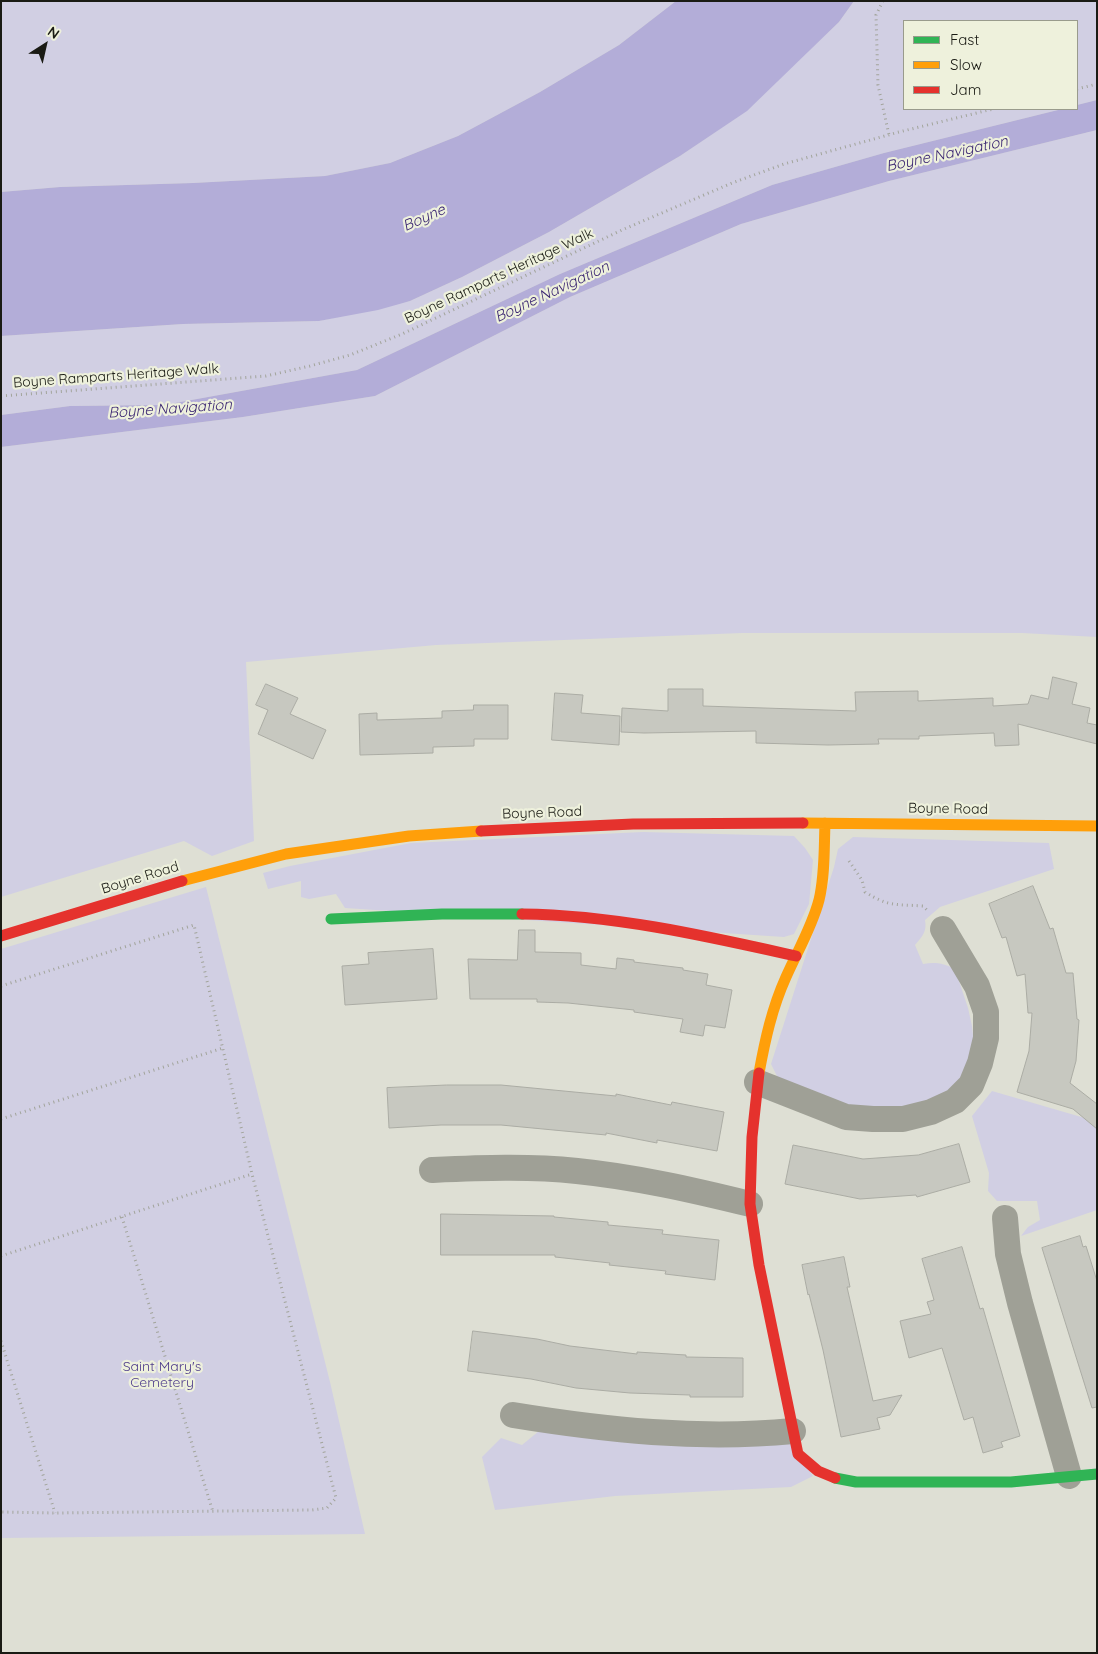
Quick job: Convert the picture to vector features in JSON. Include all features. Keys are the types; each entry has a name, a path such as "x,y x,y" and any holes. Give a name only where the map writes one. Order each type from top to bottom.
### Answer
{"street":[{"name":"Boyne Road","path":"1,936 182,881 286,854 409,836 515,828 633,824 825,823 1097,826"},
{"path":"825,823 823,869 819,899 808,931 784,979 766,1032 757,1082 752,1137 750,1204 759,1265 798,1454 812,1468 833,1479 856,1482 1011,1482 1097,1474"},
{"path":"331,919 474,914 555,916 623,923 720,939 796,956"},
{"path":"757,1082 846,1117 903,1119 931,1112 955,1101 970,1086 980,1063 986,1038 986,1012 977,986 943,929"},
{"path":"432,1170 518,1168 577,1171 647,1180 750,1204"},
{"path":"1005,1218 1008,1254 1018,1296 1069,1476"},
{"path":"513,1415 565,1424 632,1431 716,1435 793,1431"}],"path":[{"path":"883,1 876,15 878,85 889,135"},
{"path":"1078,89 1097,84"},
{"name":"Boyne Ramparts Heritage Walk","path":"1,396 266,376 350,355 402,334 690,200 784,164 989,110"},
{"path":"824,844 838,851 851,863 862,880 865,892 880,901 894,906 923,906 934,916 943,929"},
{"path":"1,986 194,925 252,1174 336,1498 327,1508 312,1510 1,1512"},
{"path":"1,1119 222,1048"},
{"path":"1,1256 252,1174"},
{"path":"122,1217 213,1512"},
{"path":"1,1341 54,1513"}],"green space":[{"path":"1,1 676,1 619,45 540,92 458,136 390,163 325,176 193,183 60,187 1,192"},
{"path":"854,1 1097,1 1097,100 1078,105 1078,20 903,20 903,110 1058,110 884,153 772,185 560,274 357,370 164,405 70,406 1,415 1,336 183,324 319,321 410,301 462,277 549,232 680,156 746,111 839,22"},
{"path":"1097,130 1097,637 1022,633 742,633 436,645 246,662 254,841 212,856 184,841 1,897 1,447 243,417 375,396 570,297 741,224 889,181"},
{"path":"643,832 794,836 813,860 809,904 794,934 784,937 345,908 336,894 309,899 301,897 301,881 268,889 263,873 411,843"},
{"path":"853,837 1049,843 1054,869 940,907 925,920 924,933 915,945 923,964 947,965 955,969 968,1008 974,1046 960,1084 942,1097 892,1109 854,1109 778,1078 771,1064 834,867 838,849"},
{"name":"Saint Mary's Cemetery","path":"206,887 330,1382 365,1534 1,1538 1,949"},
{"path":"992,1091 1097,1123 1097,1210 1021,1236 1028,1227 1040,1220 1037,1201 997,1201 988,1191 989,1173 972,1116"},
{"path":"539,1431 788,1438 813,1476 791,1487 615,1496 495,1510 482,1457 501,1438 522,1445"}],"water":[{"name":"Boyne","path":"676,1 854,1 839,22 747,111 680,156 549,232 462,277 410,301 378,310 319,321 183,324 1,336 1,192 60,187 193,183 325,176 390,163 458,136 540,92 619,45"},
{"name":"Boyne Navigation","path":"1097,100 1097,130 889,181 741,224 570,297 375,396 243,417 1,447 1,415 70,406 164,405 357,370 560,274 772,185 884,153 1058,110 1078,110 1078,105"}],"building":[{"path":"1053,677 1077,683 1072,704 1090,708 1087,723 1097,725 1097,744 1018,724 1019,745 995,746 994,733 919,736 919,739 878,739 879,744 828,745 756,743 756,731 621,732 622,708 668,711 668,689 703,689 703,706 856,711 855,692 918,691 918,701 993,698 993,706 1028,704 1031,695 1048,699"},
{"path":"266,684 298,698 290,714 326,730 313,759 258,734 268,710 256,705"},
{"path":"555,693 583,695 581,713 620,716 619,745 552,740"},
{"path":"474,705 508,705 508,739 474,739 474,746 433,747 433,753 360,755 359,714 377,713 377,720 442,718 442,711 473,710"},
{"path":"1033,886 1050,929 1053,928 1066,973 1073,973 1077,1019 1079,1020 1076,1061 1070,1083 1097,1104 1097,1129 1073,1109 1017,1092 1029,1051 1032,1013 1028,1013 1025,974 1017,976 1006,937 1002,938 989,904"},
{"path":"519,930 535,930 535,952 581,953 581,965 616,969 617,958 683,968 683,970 708,974 706,985 732,990 725,1028 705,1025 703,1036 680,1032 683,1019 634,1012 634,1010 568,1003 537,1002 537,999 470,999 468,959 517,960"},
{"path":"433,949 437,999 345,1005 342,966 369,964 368,953"},
{"path":"501,1085 616,1096 616,1094 671,1105 672,1102 724,1112 717,1151 657,1140 657,1143 606,1133 606,1135 501,1125 441,1125 389,1128 387,1088"},
{"path":"959,1144 970,1182 917,1197 916,1195 860,1199 785,1184 793,1145 863,1159 918,1155"},
{"path":"441,1214 554,1216 608,1222 608,1225 663,1230 662,1234 719,1240 715,1280 665,1274 666,1271 555,1257 555,1255 441,1255"},
{"path":"1080,1236 1083,1247 1086,1246 1097,1281 1097,1407 1092,1408 1042,1248"},
{"path":"962,1247 980,1309 983,1308 1020,1436 1001,1442 1003,1447 983,1453 973,1417 964,1420 942,1348 909,1358 900,1321 931,1314 927,1302 934,1300 922,1259"},
{"path":"844,1257 850,1287 847,1287 873,1401 902,1395 890,1415 877,1418 880,1429 841,1437 823,1350 802,1265"},
{"path":"473,1331 637,1354 637,1352 686,1355 686,1357 743,1358 743,1397 690,1397 690,1395 630,1393 576,1388 531,1379 468,1371"}],"traffic: fast":[{"path":"331,919 442,914 522,914"},
{"path":"835,1478 856,1482 1011,1482 1097,1474"}],"traffic: slow":[{"path":"803,823 1097,826"},
{"path":"759,1073 766,1036 777,1000 819,900 823,871 825,823"},
{"path":"182,881 286,854 409,836 481,831"}],"traffic: jam":[{"path":"481,831 633,824 803,823"},
{"path":"1,936 182,881"},
{"path":"522,914 557,915 626,922 694,934 796,956"},
{"path":"759,1073 752,1137 750,1204 759,1265 798,1454 818,1471 835,1478"}]}
